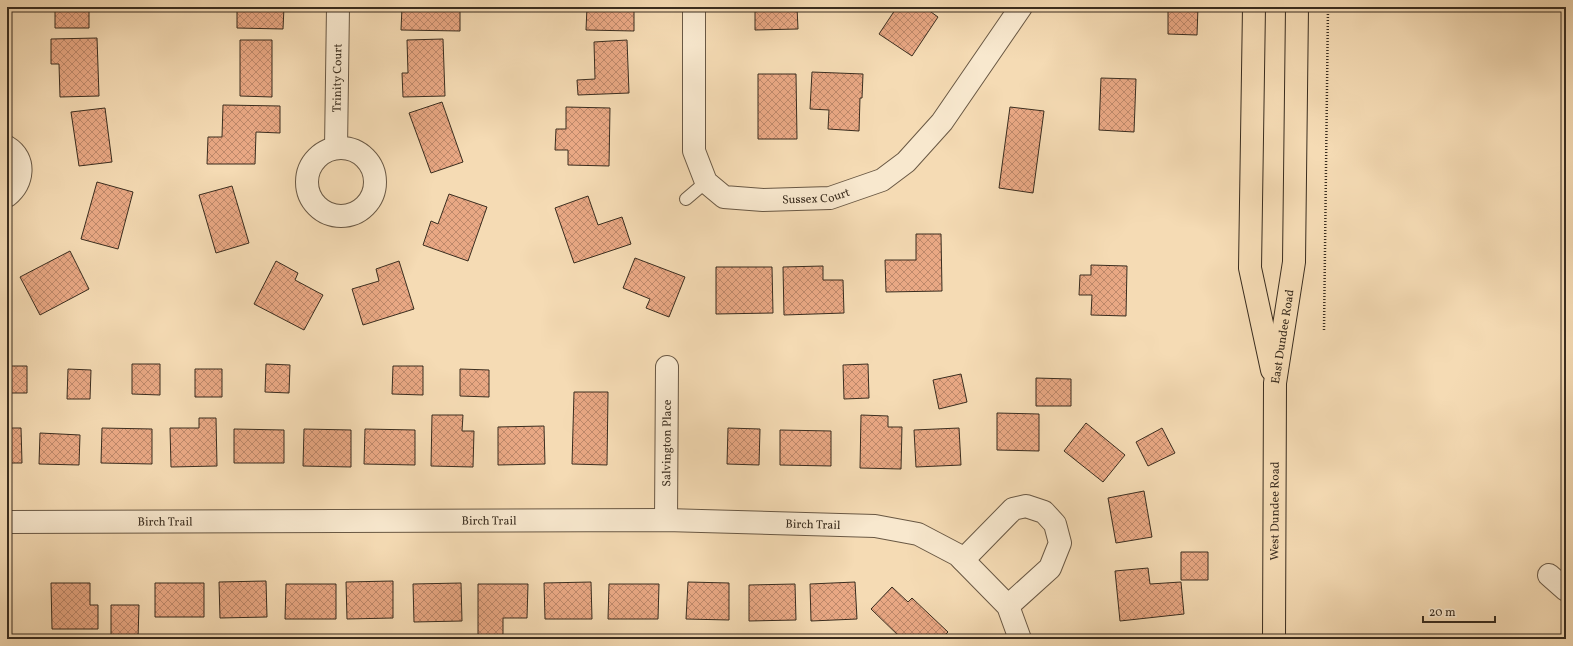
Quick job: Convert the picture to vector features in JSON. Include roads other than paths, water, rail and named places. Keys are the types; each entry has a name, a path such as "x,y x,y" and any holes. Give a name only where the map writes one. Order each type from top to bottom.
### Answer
{"main road":[{"name":"East Dundee Road","path":"1254,7 1250,268 1275,383"},
{"name":"East Dundee Road","path":"1275,383 1294,262 1297,7"},
{"name":"West Dundee Road","path":"1274,639 1275,383"}],"street":[{"name":"Trinity Court","path":"336,148 338,7"},
{"name":"Sussex Court","path":"694,7 694,151 706,182 724,197 763,200 830,198 882,180 906,162 942,122 1022,7"},
{"path":"7,147 16,155 20,163 21,172 19,182 14,190 7,196"},
{"name":"Salvington Place","path":"666,520 667,367"},
{"path":"963,560 1013,509 1026,506 1044,512 1055,524 1060,543 1050,568 1008,606"},
{"name":"Birch Trail","path":"7,522 666,520 874,526 918,534 958,555 1008,606 1020,639"},
{"path":"1549,575 1566,590"}],"lane":[{"path":"686,199 706,182"}]}
